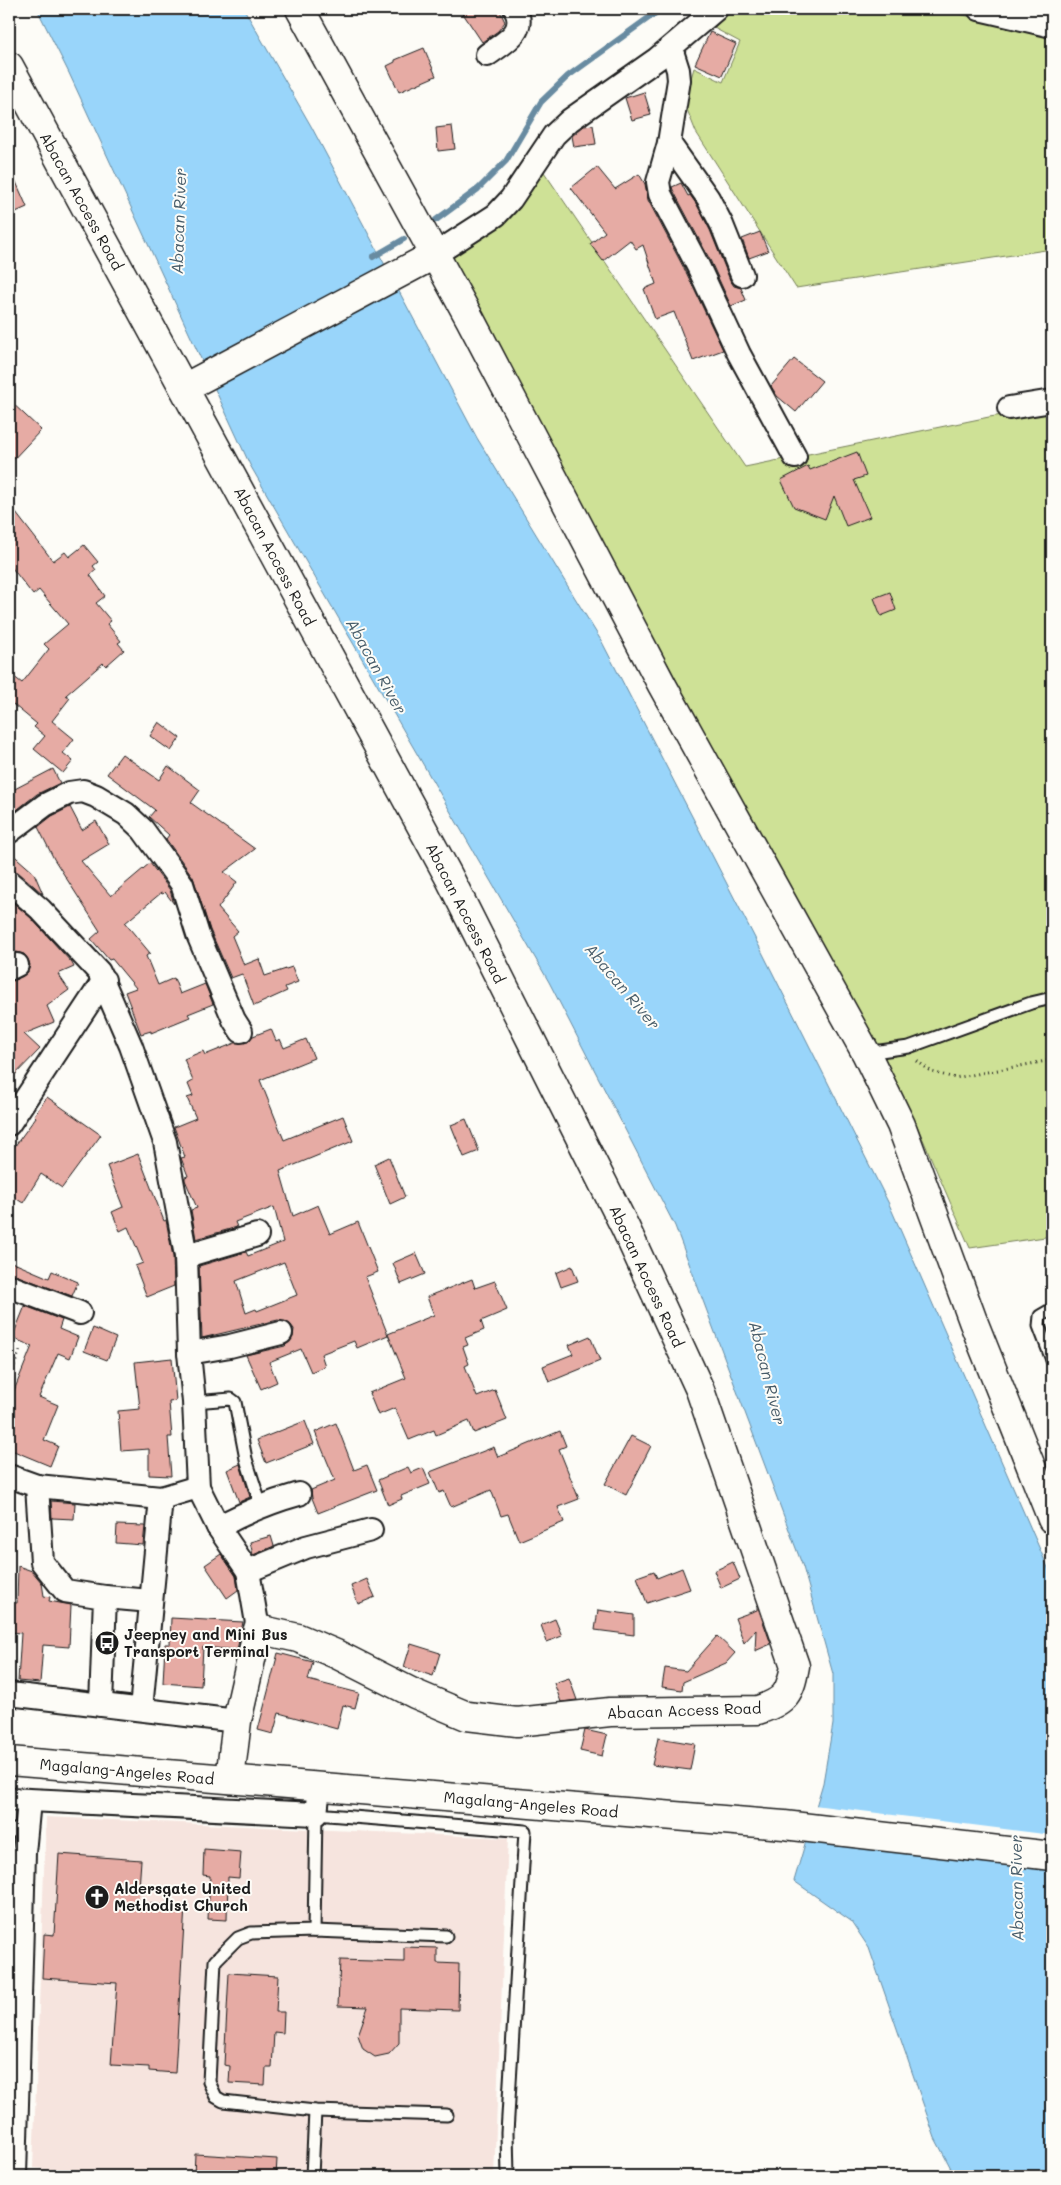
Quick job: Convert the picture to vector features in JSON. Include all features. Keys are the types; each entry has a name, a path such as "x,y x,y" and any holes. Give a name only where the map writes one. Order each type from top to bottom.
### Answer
{"street":[{"path":"300,9 429,258 662,685 866,1053 901,1125 973,1321 1052,1519"},
{"path":"487,55 517,32 520,23 515,9"},
{"path":"190,385 429,258 496,215 512,199 554,135 570,120 671,48 716,9"},
{"path":"980,9 1052,26"},
{"path":"671,48 679,80 669,143 658,182 660,194 698,266 739,354 794,457"},
{"name":"Abacan Access Road","path":"9,66 190,385 449,877 625,1228 700,1390 795,1666 791,1688 771,1706 758,1710 610,1712 517,1722 467,1716 415,1694 336,1654 298,1638 258,1629"},
{"path":"669,143 708,198 726,233 742,275"},
{"path":"1009,408 1052,401"},
{"path":"9,832 45,805 69,793 83,791 96,796 126,814 143,830 182,884 198,935 234,1020 241,1031"},
{"path":"9,882 40,908 100,972 131,1046 165,1142 186,1256 189,1353 194,1402 198,1487 218,1527 248,1571 258,1629 237,1721 230,1779"},
{"path":"9,1124 104,980"},
{"path":"186,1256 257,1235"},
{"path":"9,1286 80,1313"},
{"path":"189,1353 230,1346 281,1333"},
{"path":"9,1476 37,1486 161,1498 198,1487"},
{"path":"37,1486 42,1562 65,1591 104,1598 150,1601"},
{"path":"218,1527 261,1506 299,1494"},
{"path":"141,1709 161,1498"},
{"path":"248,1571 306,1547 371,1530"},
{"path":"101,1705 104,1598"},
{"path":"9,1694 237,1721"},
{"name":"Magalang-Angeles Road","path":"9,1761 784,1825 1052,1856"},
{"path":"15,2176 19,1800 316,1814 319,1787"}],"lane":[{"path":"866,1053 909,1047 1031,1003 1052,998"},
{"path":"1052,1309 1040,1316 1039,1326 1052,1360"},
{"path":"194,1402 231,1399 235,1402 246,1460 261,1506"},
{"path":"314,1931 316,1814 525,1831 507,2133 508,2176"},
{"path":"446,1936 314,1931 252,1933 238,1938 215,1961 209,2082 216,2098 224,2101 315,2111 447,2115"},
{"path":"312,2176 315,2111"}],"path":[{"path":"909,1047 916,1060 932,1072 955,1078 1052,1060"},
{"path":"9,1380 21,1347"}],"shaded area":[{"path":"46,1817 508,1838 494,2176 42,2176 43,2169 33,2168"}],"green space":[{"path":"731,9 938,9 1052,36 1052,249 796,288 696,132 684,102 694,68 723,82 740,42 714,28"},
{"path":"544,172 745,467 989,417 1052,408 1052,1236 970,1248 915,1121 866,1027 770,854 449,258 525,197"}],"water":[{"name":"Abacan River","path":"37,9 244,9 311,126 477,438 602,642 758,944 889,1204 1052,1577 1052,2176 955,2176 935,2138 869,1948 851,1921 794,1881 823,1783 833,1724 833,1674 803,1567 675,1226 549,982 250,465 69,73"}],"pier":[{"path":"814,1805 1052,1835 1052,1870 804,1839"}],"building":[{"path":"460,9 499,9 505,22 498,31 482,42"},
{"path":"710,32 736,44 722,76 695,64"},
{"path":"424,48 436,76 399,92 387,66 395,62 395,60"},
{"path":"644,92 651,115 632,120 625,98"},
{"path":"593,125 596,144 574,147 572,136 584,126"},
{"path":"452,126 455,149 438,151 436,128"},
{"path":"9,166 27,207 9,215"},
{"path":"597,167 615,189 639,174 645,184 648,200 686,272 723,350 693,361 674,312 655,319 644,289 656,284 643,245 636,249 630,240 603,261 590,244 605,232 571,188"},
{"path":"681,183 688,196 690,195 697,205 710,230 730,280 734,286 741,288 746,300 731,306 710,260 673,190 672,187"},
{"path":"760,232 768,251 749,258 742,239"},
{"path":"794,359 822,381 796,412 777,396 771,386"},
{"path":"9,400 41,430 9,464"},
{"path":"857,452 866,476 854,480 870,517 846,526 834,496 825,519 794,507 781,480 808,466 810,470"},
{"path":"9,504 53,561 65,552 69,557 84,545 98,562 93,566 96,570 90,575 105,596 96,603 111,621 107,624 121,641 118,643 124,650 106,666 103,663 66,695 70,698 52,721 74,739 63,753 73,761 63,773 34,749 45,736 34,727 37,724 9,701 9,673 22,683 49,649 44,644 68,624 39,590 33,595 9,564"},
{"path":"890,592 896,610 881,616 874,598"},
{"path":"159,722 180,738 171,751 150,736"},
{"path":"122,754 159,780 168,766 200,790 191,803 255,849 224,872 237,882 218,908 238,931 232,936 244,965 259,959 265,976 292,967 298,982 285,987 287,991 254,1006 242,974 231,978 210,930 193,877 166,839 169,835 149,817 155,810 107,774"},
{"path":"53,769 60,783 37,794 9,816 9,792"},
{"path":"70,807 82,830 96,821 109,844 81,861 111,896 150,863 170,890 174,904 165,892 161,893 125,923 150,953 146,956 158,985 174,978 180,994 205,984 213,1004 188,1014 190,1017 151,1033 151,1031 141,1034 125,992 136,988 112,959 109,960 91,939 100,931 54,859 38,827 52,816"},
{"path":"9,851 34,873 43,894 18,872 9,869"},
{"path":"9,899 31,918 74,967 58,974 69,990 47,1006 54,1022 24,1034 40,1049 9,1081 9,982 28,972 30,965 24,954 17,952 9,954"},
{"path":"271,1029 276,1041 280,1039 284,1048 306,1039 314,1058 260,1080 284,1140 343,1116 353,1141 280,1171 293,1216 318,1205 330,1234 358,1222 378,1272 365,1277 388,1335 357,1348 354,1341 321,1354 325,1366 311,1372 301,1349 269,1362 277,1382 261,1389 246,1355 285,1346 293,1337 294,1329 290,1324 278,1320 202,1338 199,1266 246,1252 248,1256 283,1242 274,1207 235,1222 237,1227 196,1239 191,1210 197,1208 185,1180 185,1177 188,1176 181,1158 185,1157 174,1127 196,1118 187,1098 193,1096 188,1084 193,1081 184,1059 203,1051 205,1055 235,1043 248,1042 253,1036","holes":["284,1262 297,1295 257,1311 256,1309 246,1313 236,1281"]},
{"path":"47,1097 101,1135 62,1188 41,1174 23,1203 9,1194 9,1154 36,1117 34,1115"},
{"path":"466,1119 479,1151 464,1157 451,1125"},
{"path":"138,1154 164,1221 166,1220 173,1257 174,1286 147,1297 135,1266 143,1263 128,1227 120,1231 112,1212 123,1207 107,1166"},
{"path":"389,1157 405,1197 390,1204 374,1164"},
{"path":"416,1253 425,1274 401,1284 393,1263"},
{"path":"9,1261 49,1278 52,1271 78,1282 72,1296 9,1273"},
{"path":"572,1266 578,1281 561,1287 556,1273"},
{"path":"472,1279 475,1288 495,1281 507,1310 481,1321 484,1330 465,1338 468,1345 463,1347 469,1364 465,1366 477,1397 495,1390 507,1420 474,1433 469,1421 436,1435 434,1430 409,1440 395,1408 378,1415 369,1393 406,1378 388,1334 434,1315 427,1297"},
{"path":"25,1306 62,1320 59,1329 78,1337 70,1358 58,1353 39,1397 58,1405 44,1440 58,1446 50,1466 9,1449 9,1392 13,1393 32,1346 12,1338"},
{"path":"93,1328 116,1338 107,1360 84,1351"},
{"path":"590,1336 600,1361 549,1382 543,1366 573,1354 569,1345"},
{"path":"172,1358 176,1401 169,1402 172,1437 168,1437 171,1476 149,1475 149,1449 121,1451 118,1411 140,1409 135,1362"},
{"path":"305,1421 314,1444 266,1463 257,1440"},
{"path":"336,1423 354,1470 367,1465 377,1490 318,1513 311,1490 335,1480 315,1432"},
{"path":"560,1431 566,1446 559,1449 579,1499 558,1507 564,1522 519,1541 508,1514 501,1516 491,1490 451,1507 444,1491 439,1493 430,1472 494,1447 498,1457"},
{"path":"631,1436 651,1446 626,1495 605,1484"},
{"path":"240,1464 250,1497 239,1502 227,1470"},
{"path":"408,1467 411,1473 423,1468 430,1484 401,1496 402,1499 388,1505 378,1480"},
{"path":"51,1501 75,1503 74,1519 52,1518"},
{"path":"117,1525 145,1526 143,1545 116,1543"},
{"path":"271,1536 274,1546 253,1555 250,1542"},
{"path":"221,1554 236,1576 238,1590 227,1598 205,1565"},
{"path":"733,1562 740,1579 721,1588 714,1571"},
{"path":"18,1566 32,1571 42,1583 44,1596 50,1597 49,1601 71,1605 69,1647 43,1645 40,1683 18,1681 21,1633 9,1632 9,1602 17,1603"},
{"path":"682,1568 690,1589 647,1603 637,1577 654,1571 657,1578"},
{"path":"367,1579 375,1597 358,1604 351,1586"},
{"path":"757,1605 771,1644 755,1651 756,1630 744,1643 735,1618 757,1610"},
{"path":"598,1610 634,1615 634,1635 595,1630"},
{"path":"171,1618 243,1622 237,1650 203,1647 201,1686 163,1683 165,1644 170,1644"},
{"path":"555,1619 562,1636 547,1642 541,1625"},
{"path":"717,1636 735,1653 726,1663 683,1682 682,1690 662,1687 665,1668 686,1671"},
{"path":"411,1644 440,1653 433,1676 404,1667"},
{"path":"278,1653 313,1662 308,1680 359,1693 355,1708 343,1705 337,1729 279,1713 273,1734 258,1730"},
{"path":"569,1678 577,1700 561,1702 554,1683"},
{"path":"585,1730 607,1735 602,1756 580,1751"},
{"path":"658,1738 695,1744 690,1770 652,1765"},
{"path":"204,1849 241,1852 239,1878 228,1877 227,1920 208,1919 210,1876 203,1875"},
{"path":"59,1854 141,1860 138,1903 185,1906 175,2073 149,2071 149,2067 111,2065 117,1983 42,1978 44,1934 54,1935"},
{"path":"404,1947 437,1948 437,1963 459,1964 458,2010 399,2008 399,2043 389,2054 375,2057 363,2049 358,2035 368,2007 338,2006 340,1960 404,1962"},
{"path":"229,1973 278,1976 276,2012 284,2012 283,2033 274,2032 272,2068 266,2068 265,2085 229,2083 230,2066 224,2065"},
{"path":"195,2154 277,2159 276,2176 194,2176"}],"waterway":[{"path":"436,220 478,189 506,161 541,102 568,76 661,9"},
{"path":"373,257 404,239"}],"place":[{"name":"Jeepney and Mini Bus Transport Terminal","path":"107,1643"},
{"name":"Aldersgate United Methodist Church","path":"97,1897"}]}
